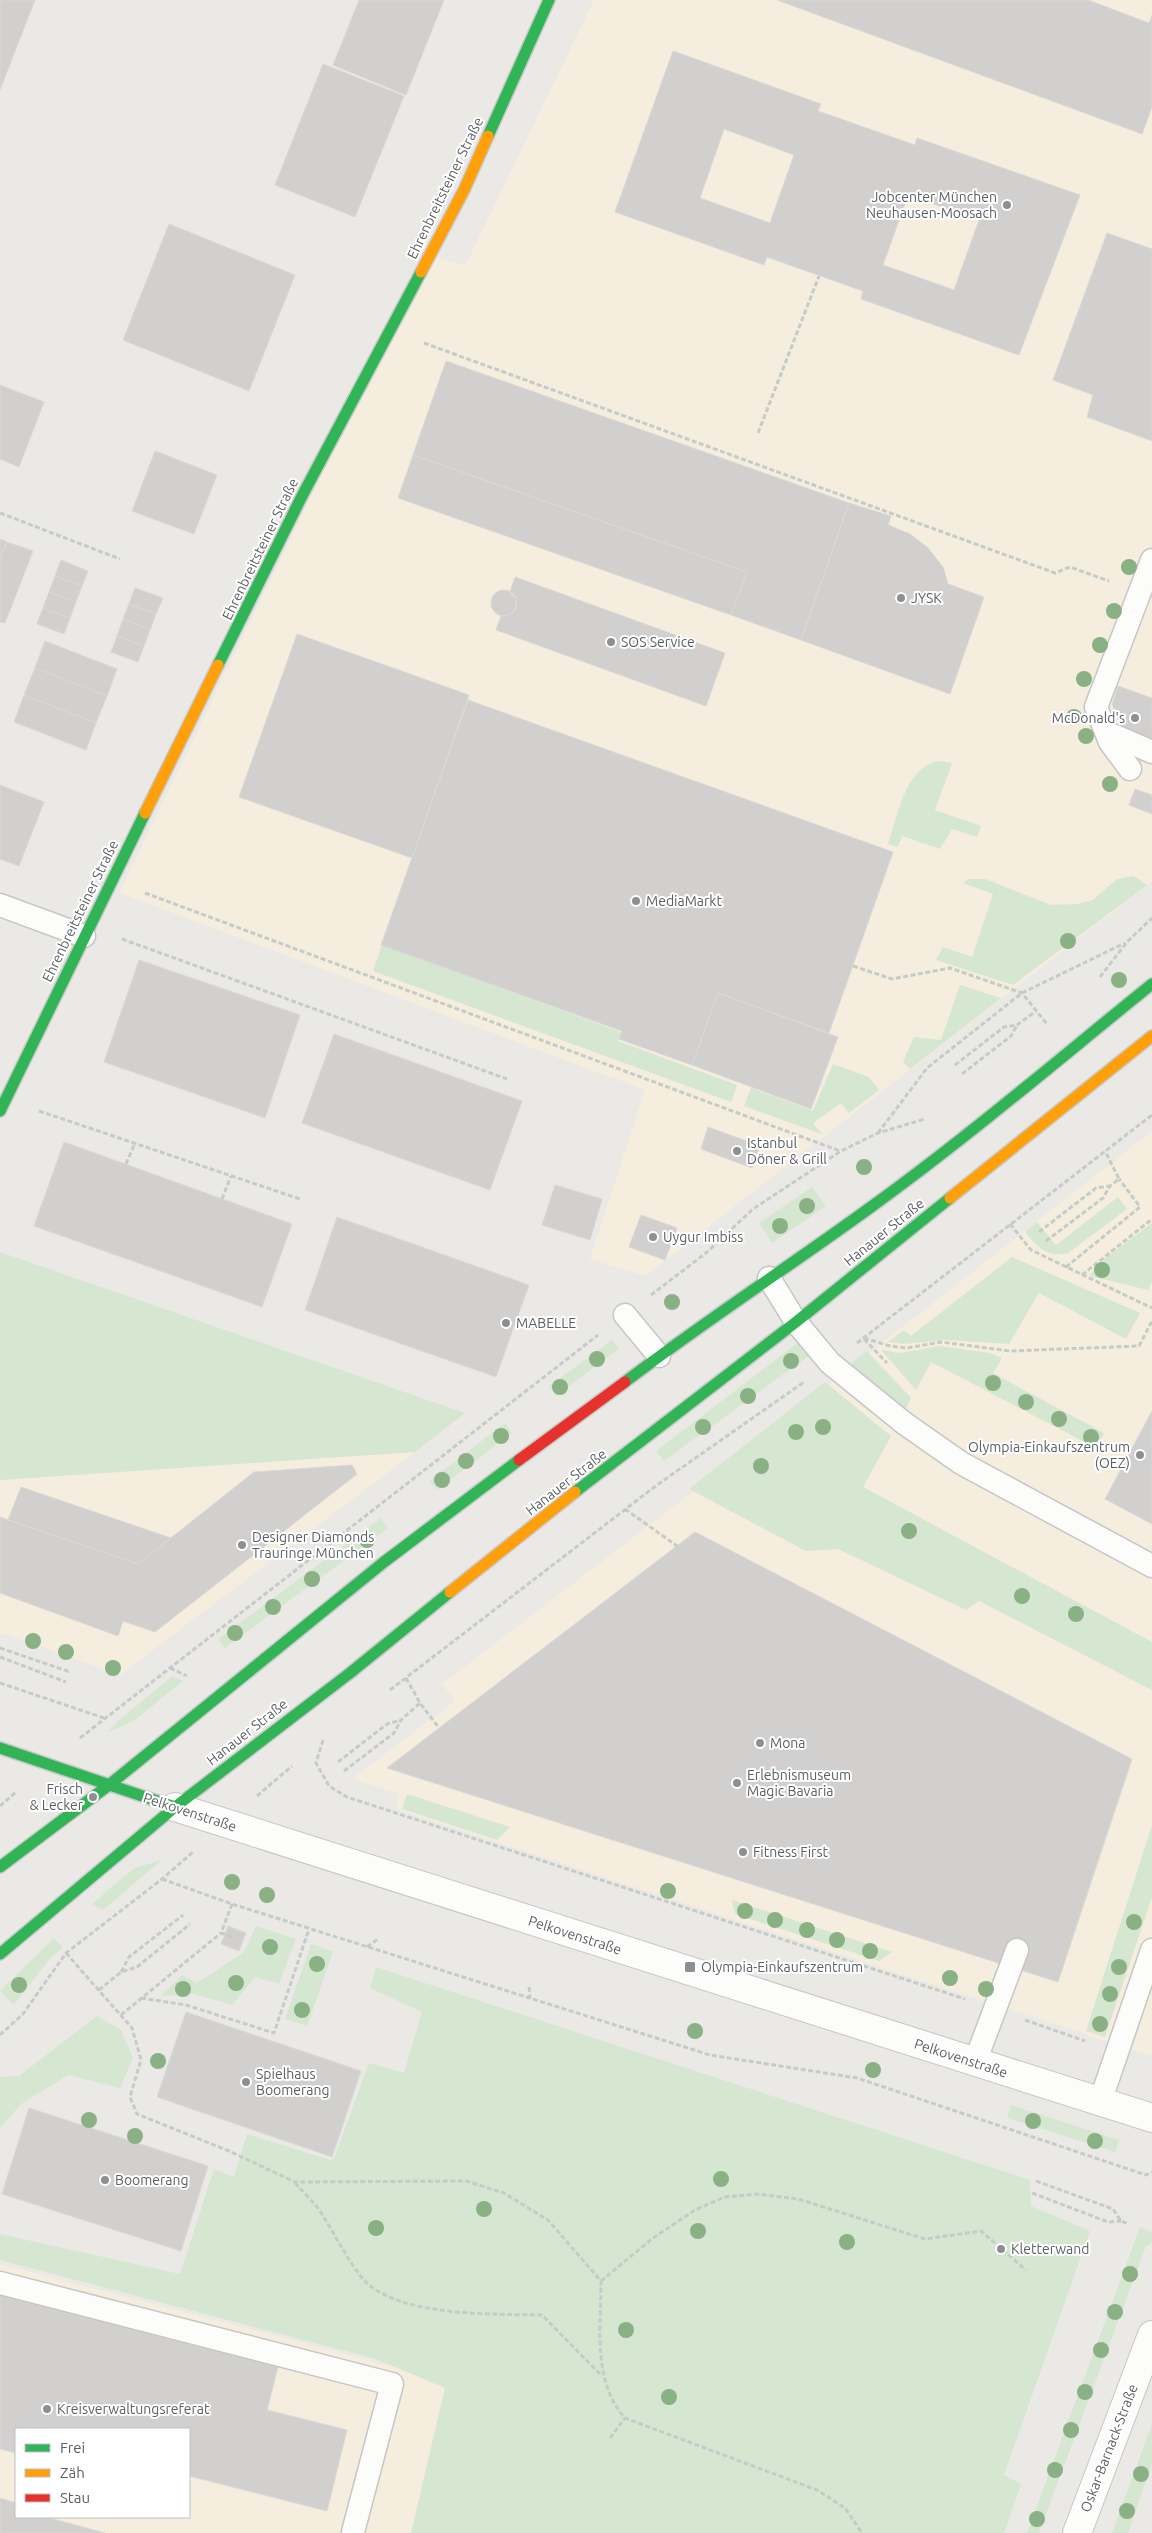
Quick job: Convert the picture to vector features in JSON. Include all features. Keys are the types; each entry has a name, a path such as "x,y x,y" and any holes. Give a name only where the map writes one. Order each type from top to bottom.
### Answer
{"main road":[{"name":"Ehrenbreitsteiner Straße","path":"0,1111 84,936 302,496 464,190 548,0"},
{"name":"Hanauer Straße","path":"0,1867 109,1785 384,1562 659,1356 870,1208 937,1158 1152,984"},
{"name":"Hanauer Straße","path":"0,1954 175,1807 350,1673 564,1502 796,1322 1152,1036"},
{"name":"Pelkovenstraße","path":"0,1748 175,1807"}],"street":[{"name":"Pelkovenstraße","path":"175,1807 1152,2118"},
{"name":"Oskar-Barnack-Straße","path":"1077,2533 1152,2335"}],"lane":[{"path":"1130,769 1106,732 1096,707 1152,560"},
{"path":"1106,732 1152,752"},
{"path":"0,905 84,936"},
{"path":"768,1278 796,1322 830,1364 904,1423 961,1463 1152,1566"},
{"path":"625,1315 659,1356"},
{"path":"975,2062 1017,1950"},
{"path":"1100,2102 1152,1950"},
{"path":"0,2283 392,2384 354,2532"}],"path":[{"path":"758,433 819,276"},
{"path":"416,340 1055,573 1070,567 1140,591"},
{"path":"0,514 120,558"},
{"path":"112,880 841,1151"},
{"path":"0,1806 105,1718 706,1253 752,1209 841,1151 878,1133 927,1068 1022,993 1127,942 1152,918"},
{"path":"122,938 507,1079"},
{"path":"853,966 892,980 950,968 1022,993 1050,1029"},
{"path":"962,1074 1011,1036 1017,1025 1036,1011"},
{"path":"955,1065 1004,1027 1017,1025"},
{"path":"33,1109 300,1200"},
{"path":"384,1695 625,1509 830,1364 1152,1114"},
{"path":"126,1164 134,1143"},
{"path":"1066,1267 1140,1207 1119,1179 1105,1151"},
{"path":"222,1199 231,1176"},
{"path":"1046,1241 1103,1198 1110,1186 1119,1179"},
{"path":"1039,1232 1096,1188 1110,1186"},
{"path":"1082,1274 1152,1219"},
{"path":"1010,1224 1032,1250 1151,1306"},
{"path":"863,1338 890,1346 907,1348 941,1342 1010,1352 1139,1346 1152,1321"},
{"path":"625,1509 676,1546"},
{"path":"0,1648 6,1648 70,1672"},
{"path":"0,1657 66,1682"},
{"path":"406,1678 420,1703 439,1728"},
{"path":"0,1683 105,1718"},
{"path":"344,1771 394,1733 401,1720 420,1703"},
{"path":"338,1762 387,1724 401,1720"},
{"path":"317,1744 323,1739 316,1762 329,1786 347,1797 995,2009 1117,2052"},
{"path":"0,2035 23,2014 66,1953 162,1879 297,1761"},
{"path":"162,1879 309,1929 710,2054 857,2078 1146,2175 1152,2172"},
{"path":"121,2015 221,1933 232,1904"},
{"path":"121,1972 129,1957 183,1915"},
{"path":"99,1990 121,1972 137,1967 190,1924"},
{"path":"141,1998 186,2005 274,2034 309,1929"},
{"path":"221,1933 234,1938"},
{"path":"367,1947 378,1939"},
{"path":"66,1953 132,2028 141,2060 130,2097 137,2114 229,2151 295,2182 320,2210 346,2256 365,2281 383,2294 418,2308 542,2315 602,2376"},
{"path":"529,1987 530,1998"},
{"path":"295,2182 420,2179 466,2181 504,2193 548,2220 601,2280 602,2376 613,2405 625,2418 817,2490 845,2508 862,2533"},
{"path":"1036,2181 1113,2209 1120,2221"},
{"path":"1032,2193 1108,2222 1120,2221 1128,2224"},
{"path":"601,2280 653,2238 695,2210 724,2197 757,2194 798,2199 925,2239 981,2231 1026,2270"},
{"path":"610,2438 625,2418"}],"shaded area":[{"path":"594,0 1152,0 1152,881 645,1276 590,1259 645,1090 119,893 428,254 465,266"},
{"path":"1152,1131 1152,2056 396,1809 400,1794 352,1779 455,1701 442,1684 690,1494"},
{"path":"415,1452 120,1675 0,1632 0,1480"},
{"path":"0,2264 490,2392 446,2533 0,2533"}],"green space":[{"path":"939,761 952,763 935,810 981,826 977,837 952,829 940,849 902,836 898,847 888,844 904,794 911,782 918,772 927,765"},
{"path":"1134,876 1147,885 1013,985 936,960 943,947 972,957 993,894 963,883 969,879 985,879 1051,905 1077,904 1093,900 1117,879"},
{"path":"382,945 621,1032 618,1041 737,1085 731,1102 373,971"},
{"path":"960,985 1001,998 910,1069 903,1062 914,1037 941,1040"},
{"path":"833,1064 869,1077 879,1090 849,1113 841,1103 813,1123 822,1134 744,1106 751,1088 813,1111"},
{"path":"812,1187 826,1206 772,1243 759,1223"},
{"path":"1118,1197 1127,1209 1068,1253 1048,1253 1039,1247 1025,1232 1037,1222 1056,1245"},
{"path":"1152,1223 1152,1282 1148,1290 1090,1276 1098,1264"},
{"path":"0,1252 465,1413 415,1452 0,1480"},
{"path":"1012,1257 1140,1313 1126,1339 1039,1293 1009,1344 946,1340 904,1344 888,1342 904,1330 911,1336"},
{"path":"612,1340 619,1349 556,1396 549,1386"},
{"path":"799,1342 810,1355 664,1461 656,1451"},
{"path":"939,1346 990,1353 1002,1358 993,1373 1104,1433 1096,1448 931,1362 916,1390 881,1350 901,1353"},
{"path":"867,1351 911,1398 905,1411 848,1366"},
{"path":"825,1382 891,1436 863,1487 1152,1642 1152,1690 979,1601 966,1610 838,1549 806,1551 689,1489"},
{"path":"505,1423 512,1433 437,1490 429,1481"},
{"path":"381,1518 388,1528 225,1648 218,1639"},
{"path":"172,1676 183,1681 135,1720 107,1733 117,1722"},
{"path":"407,1794 510,1827 497,1840 402,1809"},
{"path":"1152,1825 1152,1897 1105,2037 1086,2031"},
{"path":"162,1860 103,1910 92,1904 134,1868"},
{"path":"732,1900 892,1952 879,1961 735,1914"},
{"path":"256,1926 296,1939 279,1984 255,1977 232,2005 193,1994 161,1996 182,1975 197,1983 244,1952"},
{"path":"54,1938 63,1948 51,1957 14,2005 0,1991"},
{"path":"311,1944 333,1952 307,2026 285,2019"},
{"path":"376,1967 1030,2180 1031,2206 1090,2231 1004,2475 1021,2484 1004,2533 411,2533 445,2388 376,2359 0,2260 0,2234 180,2274 214,2169 234,2177 247,2134 333,2161 369,2063 404,2073 422,2012 370,1988"},
{"path":"97,2016 121,2030 133,2058 120,2088 68,2075 21,2104 0,2128 0,2077 19,2076"},
{"path":"1011,2105 1119,2140 1115,2152 1007,2118"},
{"path":"1140,2227 1152,2232 1152,2243 1146,2246 1039,2533 1027,2533"},
{"path":"1152,2424 1152,2464 1128,2533 1112,2533"}],"building":[{"path":"0,0 35,0 0,90"},
{"path":"359,0 444,0 406,95 333,65"},
{"path":"777,0 1088,0 1149,23 1152,15 1152,107 1142,134"},
{"name":"Jobcenter München Neuhausen-Moosach","path":"673,51 821,104 818,111 915,145 917,138 1080,195 1019,355 861,299 863,291 767,257 764,265 615,212","holes":["724,129 794,155 770,223 700,198","908,195 979,220 954,290 883,265"]},
{"path":"323,64 404,96 355,217 275,185"},
{"path":"169,224 295,275 249,391 123,340"},
{"path":"1107,233 1152,249 1152,441 1087,417 1093,395 1053,380"},
{"path":"446,361 849,503 801,640 731,615 747,572 413,455"},
{"path":"0,385 44,402 19,467 0,459"},
{"path":"155,451 217,475 194,534 132,511"},
{"path":"413,455 747,572 731,615 398,498"},
{"path":"849,503 891,516 888,525 910,534 928,548 943,567 948,584 984,597 950,694 801,640"},
{"path":"0,539 7,542 0,559"},
{"path":"7,542 33,551 5,623 0,622 0,559"},
{"path":"61,560 88,571 82,586 55,576"},
{"path":"55,576 82,586 76,602 49,592"},
{"name":"SOS Service","path":"515,577 725,653 706,706 496,630 501,616 510,615 516,607 516,599 510,592"},
{"path":"135,588 163,598 156,614 129,604"},
{"path":"504,590 513,594 517,603 513,612 504,616 495,612 491,603 495,594"},
{"path":"49,592 76,602 70,618 43,608"},
{"path":"129,604 156,614 150,630 123,619"},
{"path":"43,608 70,618 64,634 37,624"},
{"path":"123,619 150,630 144,646 117,636"},
{"path":"297,634 469,695 412,858 239,797"},
{"path":"117,636 144,646 138,662 111,652"},
{"path":"45,641 117,669 107,696 35,668"},
{"path":"35,668 107,696 96,723 24,695"},
{"name":"McDonald's","path":"1118,686 1152,698 1152,744 1123,733 1112,704"},
{"path":"24,695 96,723 86,750 14,722"},
{"name":"MediaMarkt","path":"468,700 893,852 829,1033 718,993 692,1065 619,1039 622,1031 381,945"},
{"path":"0,785 44,802 19,866 0,859"},
{"path":"1135,789 1152,795 1152,814 1129,805"},
{"path":"139,960 300,1015 265,1118 104,1062"},
{"path":"718,993 838,1037 811,1109 692,1065"},
{"path":"334,1034 522,1101 490,1190 302,1123"},
{"path":"708,1127 760,1146 752,1168 701,1149"},
{"path":"64,1142 292,1224 262,1307 34,1226"},
{"path":"555,1185 602,1199 590,1240 542,1225"},
{"name":"Uygur Imbiss","path":"641,1215 677,1228 665,1260 629,1247"},
{"path":"337,1217 529,1285 496,1377 305,1310"},
{"name":"Olympia-Einkaufszentrum (OEZ)","path":"1152,1411 1152,1524 1105,1499"},
{"path":"352,1465 357,1474 155,1632 123,1621 118,1636 0,1593 0,1517 138,1564 254,1472"},
{"path":"21,1487 171,1538 138,1564 8,1520"},
{"name":"Mona","path":"695,1532 1132,1759 1058,1982 387,1768"},
{"path":"228,1926 246,1933 239,1951 221,1944"},
{"path":"186,2012 361,2071 332,2157 157,2097"},
{"name":"Boomerang","path":"29,2108 208,2166 181,2251 2,2194"},
{"path":"0,2296 278,2367 267,2410 347,2430 327,2511 190,2476 190,2428 15,2428 15,2453 0,2449"},
{"path":"0,2498 15,2503 15,2518 50,2518 105,2533 0,2533"}],"traffic: fast":[{"path":"488,136 549,0"},
{"path":"218,665 302,496 421,272"},
{"path":"0,1111 145,813"},
{"path":"625,1382 907,1180 1152,984"},
{"path":"575,1492 796,1322 950,1198"},
{"path":"0,1867 109,1785 384,1562 519,1460"},
{"path":"0,1954 175,1807 350,1673 450,1592"},
{"path":"0,1748 175,1807"}],"traffic: slow":[{"path":"421,272 464,190 488,136"},
{"path":"145,813 218,665"},
{"path":"950,1198 1152,1036"},
{"path":"450,1592 575,1492"}],"traffic: jam":[{"path":"519,1460 625,1382"}],"place":[{"name":"Jobcenter München Neuhausen-Moosach","path":"1007,205"},
{"name":"JYSK","path":"901,598"},
{"name":"SOS Service","path":"611,642"},
{"name":"McDonald's","path":"1135,718"},
{"name":"MediaMarkt","path":"636,901"},
{"name":"Istanbul Döner & Grill","path":"737,1151"},
{"name":"Uygur Imbiss","path":"653,1237"},
{"name":"MABELLE","path":"506,1323"},
{"name":"Olympia-Einkaufszentrum (OEZ)","path":"1140,1455"},
{"name":"Designer Diamonds Trauringe München","path":"242,1545"},
{"name":"Mona","path":"760,1743"},
{"name":"Erlebnismuseum Magic Bavaria","path":"737,1783"},
{"name":"Frisch & Lecker","path":"93,1797"},
{"name":"Fitness First","path":"743,1852"},
{"name":"Olympia-Einkaufszentrum","path":"690,1967"},
{"name":"Spielhaus Boomerang","path":"246,2082"},
{"name":"Boomerang","path":"105,2180"},
{"name":"Kletterwand","path":"1001,2249"},
{"name":"Kreisverwaltungsreferat","path":"47,2409"}]}
